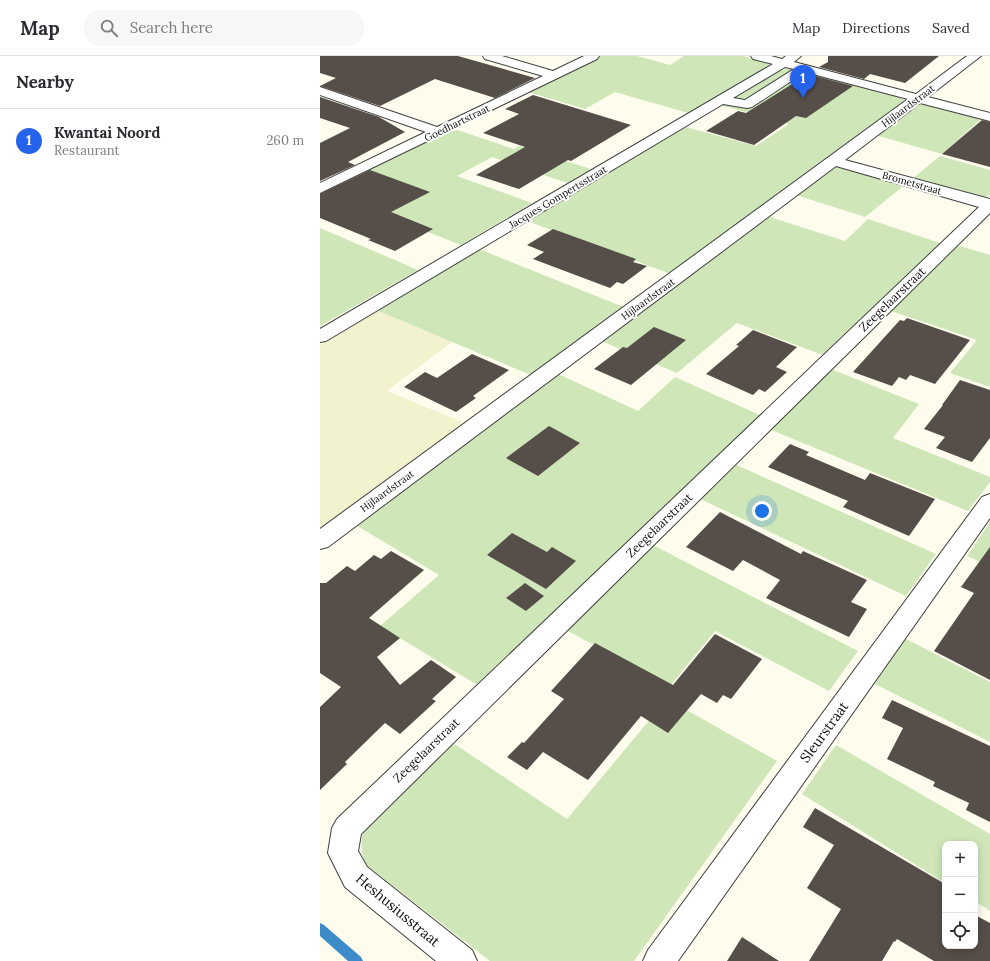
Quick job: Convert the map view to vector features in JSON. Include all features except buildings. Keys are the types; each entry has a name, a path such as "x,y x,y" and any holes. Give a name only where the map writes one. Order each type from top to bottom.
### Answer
{"street":[{"path":"489,56 554,75"},
{"name":"Goedhartstraat","path":"320,189 593,56"},
{"path":"757,56 794,62 990,117"},
{"name":"Hijlaardstraat","path":"320,541 975,56"},
{"path":"721,100 747,104 794,62"},
{"name":"Jacques Gompertsstraat","path":"320,337 721,100 794,62"},
{"path":"321,92 438,132"},
{"name":"Brometstraat","path":"834,161 990,205"},
{"name":"Zeegelaarstraat","path":"342,853 347,828 990,205"},
{"name":"Sleurstraat","path":"659,961 990,502"},
{"name":"Heshusiusstraat","path":"342,853 356,877 461,961"}],"green space":[{"path":"599,56 637,56 670,65 684,56 743,56 769,64 769,66 688,113 615,92 585,109 528,92"},
{"path":"792,68 899,96 904,100 903,104 671,274 527,221 686,127 756,146 789,124 720,105 777,71"},
{"path":"919,104 927,104 982,118 942,154 875,135"},
{"path":"452,128 514,149 519,146 591,169 567,183 492,157 457,176 532,203 461,245 384,215 425,192 365,171"},
{"path":"940,156 990,170 990,194 982,199 912,179"},
{"path":"840,166 906,184 865,217 796,195 831,168"},
{"path":"767,216 845,241 868,219 940,243 823,355 737,323 677,373 599,340"},
{"path":"320,228 418,270 320,326"},
{"path":"956,245 990,255 990,387 950,373 977,340 888,310"},
{"path":"479,249 626,308 533,376 376,310"},
{"path":"376,310 452,342 387,391 467,424 320,533 320,344"},
{"path":"831,369 919,404 893,438 990,477 990,482 968,511 769,429"},
{"path":"554,372 638,411 675,377 762,416 479,686 380,626 439,575 354,524"},
{"path":"732,463 936,554 906,596 698,498"},
{"path":"990,522 990,566 967,556"},
{"path":"651,544 858,651 829,691 715,631 670,686 566,630"},
{"path":"904,638 990,682 990,742 875,684"},
{"path":"667,699 777,761 634,961 490,961 365,864 361,846 368,818 447,739 567,819"},
{"path":"836,745 990,834 990,911 978,903 978,841 942,841 942,881 802,794"}],"waterway":[{"path":"320,929 357,961"}],"place":[{"name":"Kwantai Noord","path":"803,98"}]}
